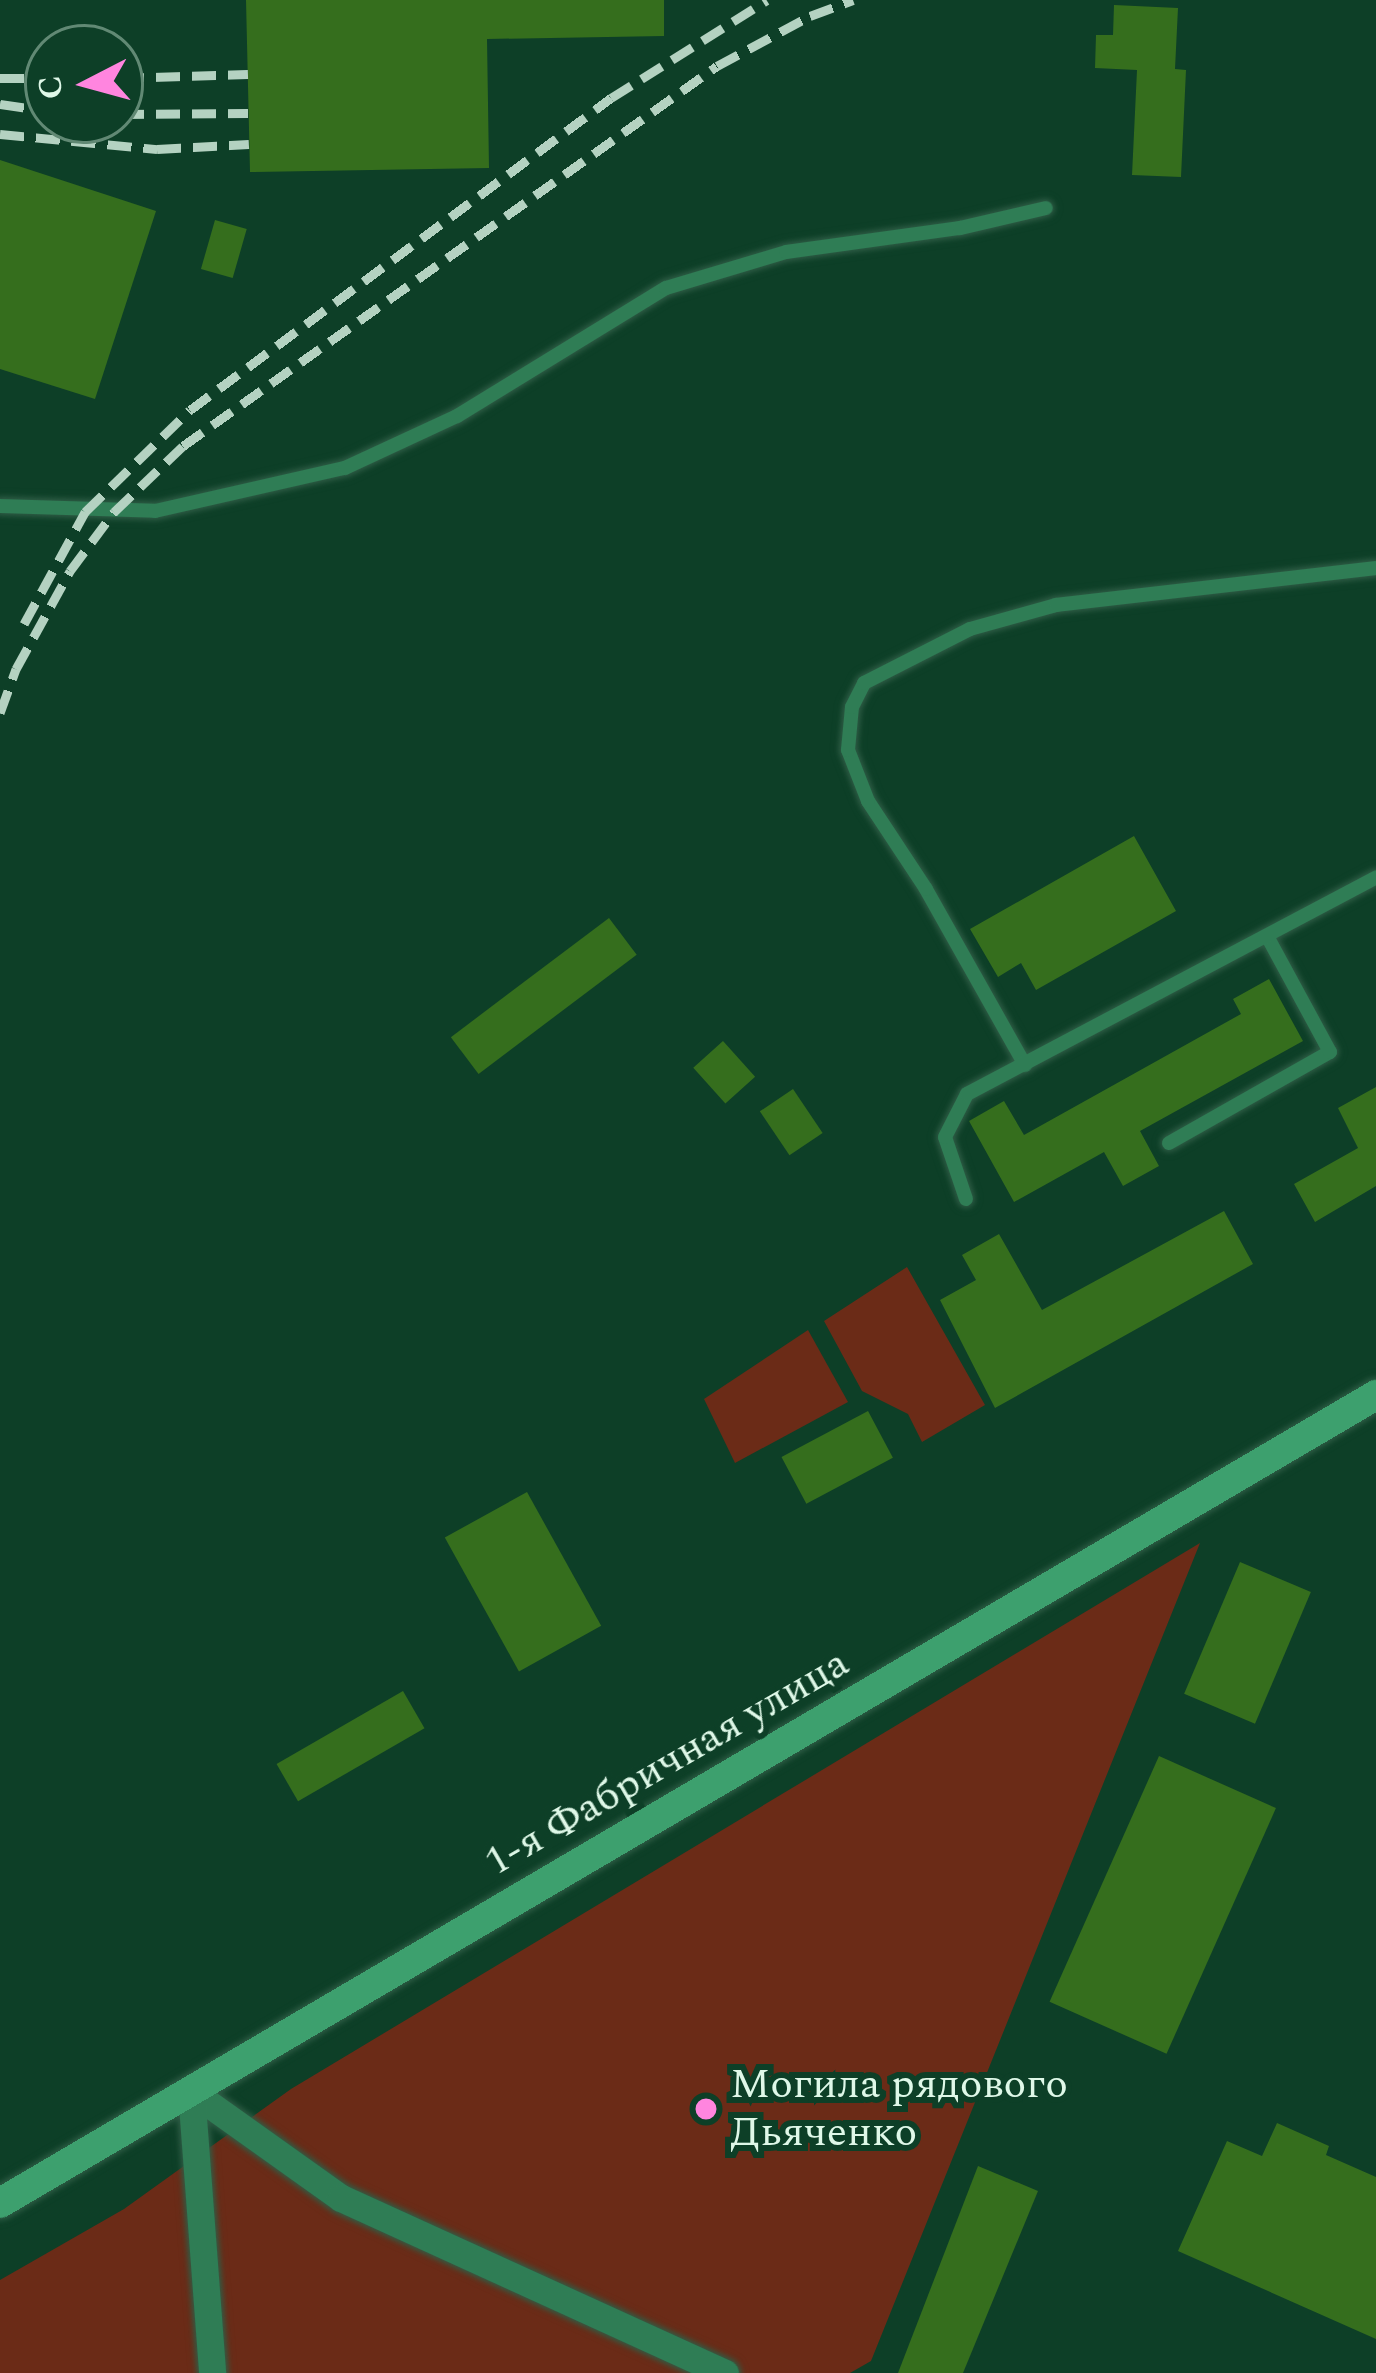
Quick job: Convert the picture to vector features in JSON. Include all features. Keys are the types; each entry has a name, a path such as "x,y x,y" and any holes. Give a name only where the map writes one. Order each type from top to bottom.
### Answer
{"main road":[{"name":"1-я Фабричная улица","path":"0,2203 1376,1395"}],"street":[{"path":"191,2091 212,2373"},
{"path":"191,2091 341,2198 725,2373"}],"lane":[{"path":"0,506 155,511 345,468 457,416 666,288 786,252 960,229 1046,208"},
{"path":"1025,1065 926,889 868,801 848,750 852,707 864,683 970,629 1056,605 1376,568"},
{"path":"966,1199 944,1137 968,1094 1376,877"},
{"path":"1169,1143 1330,1052 1268,938"}],"shaded area":[{"path":"907,1267 985,1405 922,1442 908,1414 862,1391 824,1321"},
{"path":"808,1330 848,1402 735,1463 704,1399"},
{"path":"1200,1543 871,2361 850,2373 0,2373 0,2280 124,2209 291,2089"}],"building":[{"path":"246,0 664,0 664,36 487,39 489,168 250,172"},
{"path":"1114,5 1178,8 1175,69 1186,70 1181,177 1132,175 1137,70 1095,68 1096,35 1113,35"},
{"path":"0,160 156,211 95,399 0,369"},
{"path":"215,220 247,229 233,278 201,269"},
{"path":"1134,836 1176,911 1036,990 1021,963 998,977 970,929"},
{"path":"609,918 637,955 479,1074 451,1037"},
{"path":"1269,979 1303,1041 1140,1131 1159,1166 1123,1186 1104,1152 1014,1202 969,1121 1004,1101 1024,1135 1241,1014 1233,999"},
{"path":"723,1041 755,1077 725,1103 693,1068"},
{"path":"1376,1087 1376,1186 1315,1222 1294,1184 1358,1148 1338,1108"},
{"path":"793,1089 823,1133 789,1155 760,1111"},
{"path":"1224,1211 1253,1264 995,1408 940,1300 976,1280 962,1255 999,1234 1042,1310"},
{"path":"868,1411 893,1458 806,1504 781,1457"},
{"path":"527,1492 601,1626 519,1671 445,1538"},
{"path":"1240,1562 1311,1592 1255,1724 1184,1694"},
{"path":"403,1691 424,1728 298,1801 277,1764"},
{"path":"1159,1756 1276,1808 1167,2054 1050,2002"},
{"path":"1277,2123 1329,2146 1326,2155 1376,2177 1376,2339 1178,2251 1227,2141 1262,2156"},
{"path":"978,2166 1038,2191 963,2373 898,2373"}],"railway":[{"path":"24,624 85,512 190,410 611,98 767,0"},
{"path":"0,713 16,669 70,571 114,512 183,446 717,66 810,16 853,0"},
{"path":"144,77 248,74"},
{"path":"0,78 24,78"},
{"path":"0,104 24,108"},
{"path":"144,114 248,113"},
{"path":"0,134 157,149 249,144"}],"place":[{"name":"Могила рядового Дьяченко","path":"706,2109"}]}
